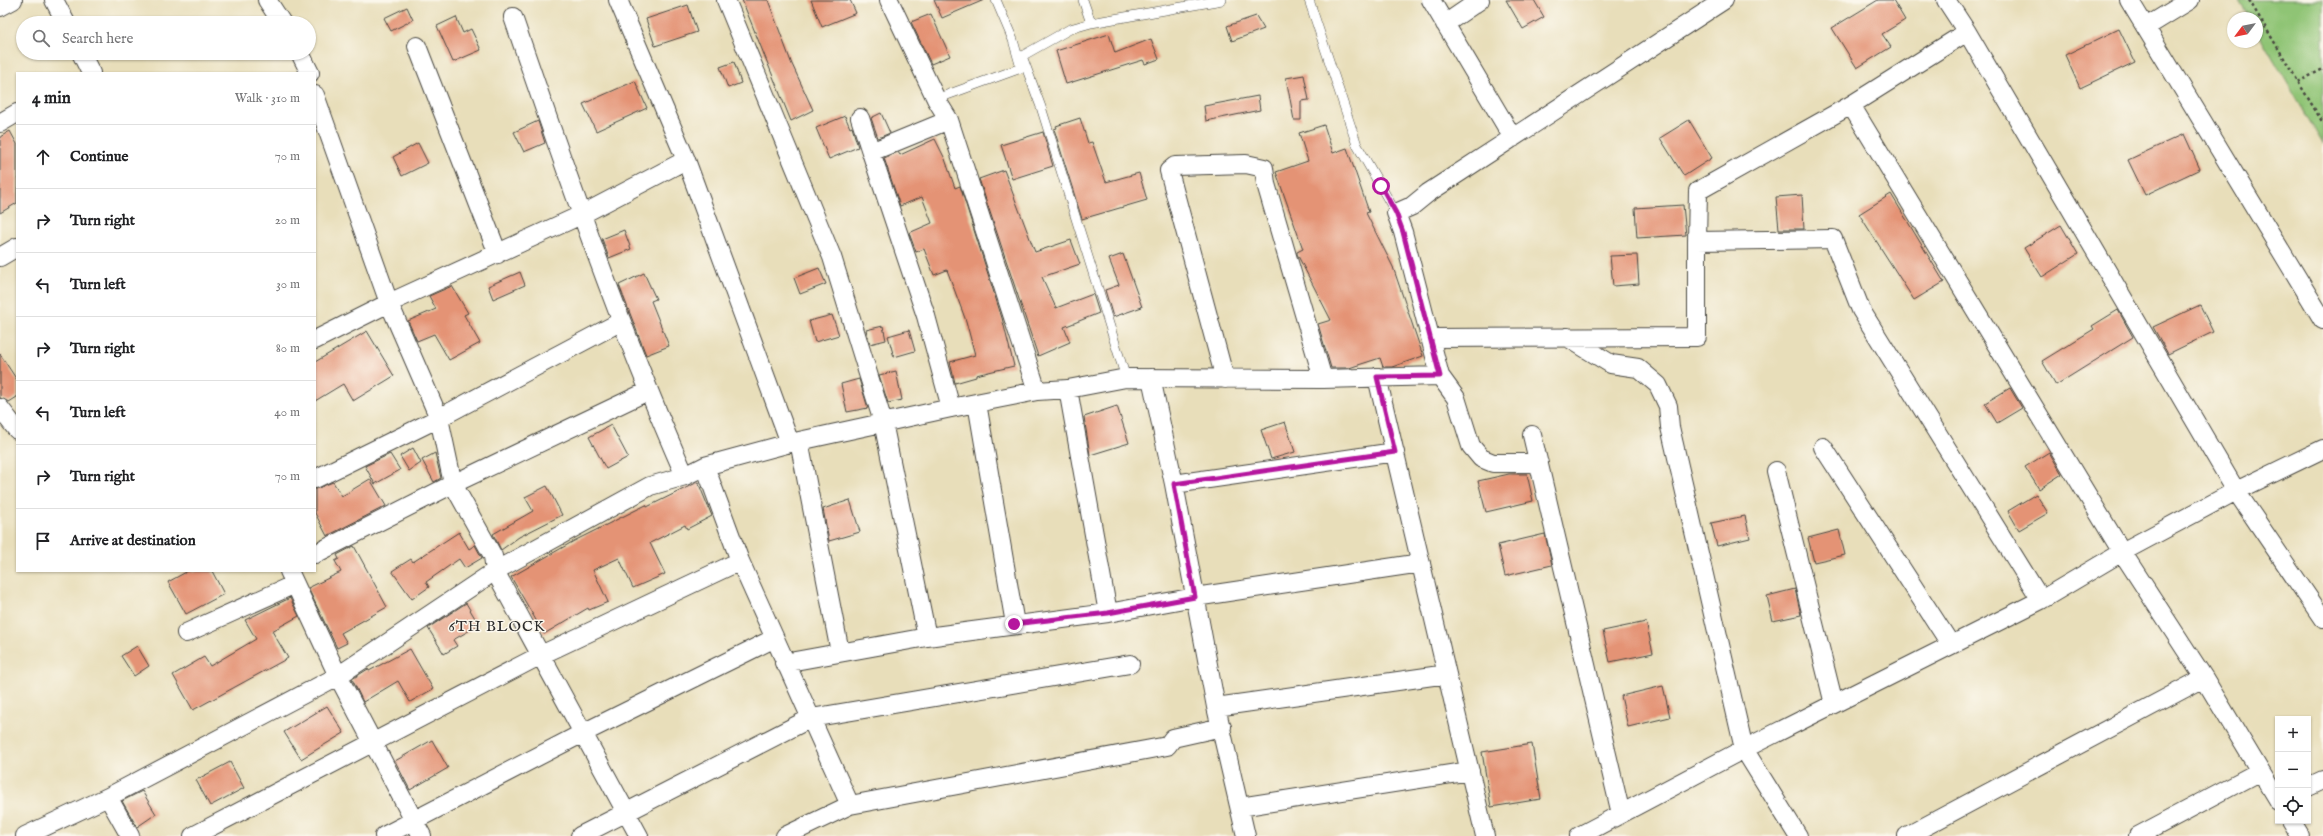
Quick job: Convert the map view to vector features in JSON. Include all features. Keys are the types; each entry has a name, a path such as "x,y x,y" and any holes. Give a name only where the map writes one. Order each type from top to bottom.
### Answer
{"street":[{"path":"0,7 13,0"},
{"path":"54,0 62,16"},
{"path":"267,0 277,16"},
{"path":"618,0 686,160 794,442 840,652"},
{"path":"726,0 832,257 883,422 927,636"},
{"path":"889,0 936,99 949,120 1037,391"},
{"path":"1431,0 1513,138"},
{"path":"1445,24 1480,0"},
{"path":"1539,463 1493,463 1481,458 1471,446 1456,398 1440,376 1403,232 1396,213 1412,206 1428,193 1724,0"},
{"path":"1946,0 1967,32 2236,491 2323,619"},
{"path":"2129,0 2323,320"},
{"path":"2146,27 2190,0"},
{"path":"513,16 581,215 620,322 685,476"},
{"path":"1430,338 1697,337 1698,191 1851,105 1967,32"},
{"path":"417,46 498,254"},
{"path":"84,60 90,72"},
{"path":"304,60 310,72"},
{"path":"316,98 388,303 439,418 453,484 493,556 495,571 627,811 639,836"},
{"path":"1851,105 2122,552 2204,678 2275,795"},
{"path":"0,123 16,114"},
{"path":"860,118 926,316 951,408"},
{"path":"872,152 949,120"},
{"path":"316,339 388,303 581,215 686,160"},
{"path":"1225,379 1170,172 1176,166 1246,164 1264,168 1266,184 1323,379"},
{"path":"1697,241 1833,239 1861,310 2041,600"},
{"path":"0,257 16,249"},
{"path":"316,479 439,418 620,322"},
{"path":"1567,337 1611,364 1638,368 1658,385 1668,406 1670,427 1744,749 1798,836"},
{"path":"25,836 108,798 338,676 495,571 650,486 685,476 705,466 794,442 883,422 1037,391 1068,389 1126,378 1323,379 1440,376"},
{"path":"1377,377 1485,836"},
{"path":"1151,378 1174,484 1216,707 1222,727 1246,836"},
{"path":"1068,389 1108,613"},
{"path":"316,553 453,484 648,391"},
{"path":"977,404 1014,624"},
{"path":"0,408 16,429"},
{"path":"1532,434 1621,814"},
{"path":"1823,447 1951,645"},
{"path":"1579,836 1744,749 2041,600 2122,552 2236,491 2323,449"},
{"path":"1174,484 1395,452"},
{"path":"705,466 740,561 784,663 811,718 850,805"},
{"path":"1776,471 1834,704"},
{"path":"193,836 541,655 740,561"},
{"path":"784,663 927,636 1108,613 1195,597 1421,563"},
{"path":"186,633 292,578 338,676 418,828"},
{"path":"384,836 418,828 584,733 774,639"},
{"path":"580,836 811,718 1130,664"},
{"path":"1216,707 1447,674"},
{"path":"1907,836 2204,678"},
{"path":"785,836 850,805 1167,746 1173,738 1222,727"},
{"path":"1240,807 1470,771"},
{"path":"2138,836 2260,772"},
{"path":"2311,786 2323,780"},
{"path":"108,798 130,836"},
{"path":"2293,824 2300,836"}],"lane":[{"path":"996,0 1013,40 1021,68"},
{"path":"1083,0 1091,23"},
{"path":"1022,56 1070,29 1091,23 1222,0"},
{"path":"1309,0 1357,145 1396,213"},
{"path":"1021,68 1022,56"},
{"path":"1022,56 1041,107 1126,378"},
{"path":"936,99 1021,68"}],"path":[{"path":"2249,0 2323,123"},
{"path":"2298,82 2323,69"}],"green space":[{"path":"2239,0 2323,0 2323,144 2263,41 2263,12 2246,12"}],"building":[{"path":"742,0 768,0 791,62 813,110 791,121"},
{"path":"811,0 850,0 856,13 822,27"},
{"path":"934,0 984,0 942,18"},
{"path":"1506,0 1534,0 1544,17 1523,29"},
{"path":"1878,0 1893,0 1905,20 1882,34 1891,47 1857,68 1832,28"},
{"path":"688,5 697,32 655,46 646,19"},
{"path":"407,7 413,20 391,31 384,18"},
{"path":"931,14 950,56 931,64 911,22"},
{"path":"1256,16 1264,29 1232,41 1227,26"},
{"path":"456,17 463,33 471,29 481,50 453,62 437,26"},
{"path":"2119,29 2135,62 2080,88 2065,55"},
{"path":"1109,34 1115,53 1151,39 1159,59 1145,64 1143,60 1066,84 1056,51"},
{"path":"734,62 741,83 728,88 720,67"},
{"path":"1304,75 1309,100 1301,101 1301,120 1294,120 1286,78"},
{"path":"635,81 647,108 596,131 583,104"},
{"path":"1258,96 1260,110 1206,121 1204,106"},
{"path":"881,113 890,133 878,138 871,118"},
{"path":"845,116 850,128 852,127 858,147 829,159 816,128"},
{"path":"1080,118 1088,143 1092,142 1106,182 1139,173 1147,200 1082,219 1054,129 1057,128 1056,126"},
{"path":"1689,120 1712,158 1684,176 1660,138"},
{"path":"538,121 545,143 524,152 514,132"},
{"path":"1324,125 1333,153 1347,148 1369,212 1366,213 1393,267 1423,356 1392,367 1383,367 1380,358 1349,368 1331,368 1318,324 1331,320 1297,254 1297,252 1303,249 1276,172 1308,161 1299,133"},
{"path":"10,131 16,142 16,204 0,213 0,137"},
{"path":"1043,132 1053,166 1012,179 1001,145"},
{"path":"2184,134 2200,169 2145,195 2128,160"},
{"path":"935,139 945,159 955,188 960,186 1002,318 1014,366 976,375 976,377 955,383 950,362 975,355 966,321 947,270 934,275 924,249 916,252 909,233 932,223 922,197 900,206 884,158 898,152 900,155"},
{"path":"418,143 428,163 402,176 393,157"},
{"path":"1004,170 1035,252 1071,240 1080,264 1042,277 1056,308 1093,294 1099,313 1064,327 1070,342 1038,356 979,179"},
{"path":"1891,194 1944,282 1914,300 1859,214"},
{"path":"1802,195 1804,229 1779,229 1776,197"},
{"path":"1683,205 1686,235 1637,238 1635,208"},
{"path":"2061,225 2078,254 2042,277 2024,248"},
{"path":"624,230 631,249 609,258 602,239"},
{"path":"1123,254 1142,307 1113,317 1105,290 1119,285 1109,259"},
{"path":"1637,255 1639,284 1613,286 1610,256"},
{"path":"819,268 826,284 800,294 794,278"},
{"path":"520,272 525,285 493,299 488,286"},
{"path":"644,273 656,299 651,301 669,346 646,355 619,285"},
{"path":"452,286 468,313 464,315 480,343 449,360 434,334 417,341 408,321 436,309 429,296"},
{"path":"2200,305 2213,332 2168,354 2153,327"},
{"path":"2118,310 2133,337 2056,385 2042,361 2094,329 2092,326"},
{"path":"832,315 839,335 815,342 809,321"},
{"path":"883,326 886,340 870,344 866,330"},
{"path":"909,330 915,351 894,357 888,336"},
{"path":"367,331 394,376 353,401 343,384 316,400 316,361"},
{"path":"0,354 16,378 16,398 9,402 0,398"},
{"path":"896,371 902,400 888,403 879,375"},
{"path":"859,379 868,408 847,412 841,384"},
{"path":"2010,388 2022,408 1997,423 1985,403"},
{"path":"1117,406 1129,443 1090,455 1084,417"},
{"path":"1285,422 1295,452 1271,459 1261,430"},
{"path":"611,425 628,457 606,469 589,437"},
{"path":"413,448 421,463 409,471 400,456"},
{"path":"2049,452 2062,474 2039,489 2025,467"},
{"path":"435,453 441,478 434,482 422,460"},
{"path":"390,454 400,470 375,484 365,466"},
{"path":"1509,474 1527,474 1533,501 1486,512 1478,481"},
{"path":"370,479 386,506 327,536 316,515 316,489 333,482 342,496"},
{"path":"698,482 712,516 687,529 685,525 650,543 665,574 633,588 619,558 593,570 608,602 589,610 588,608 544,634 511,577 574,541 646,505 647,507"},
{"path":"547,486 562,515 519,537 501,550 493,534 533,511 525,497"},
{"path":"2036,494 2048,513 2019,530 2008,511"},
{"path":"850,500 860,532 829,541 823,509"},
{"path":"1745,516 1750,538 1717,546 1711,523"},
{"path":"1839,530 1845,555 1814,562 1808,538"},
{"path":"459,532 469,549 475,545 482,558 465,568 459,559 426,582 429,587 412,599 392,571 411,559 413,562"},
{"path":"1545,534 1552,565 1505,576 1498,545"},
{"path":"354,546 387,607 341,633 347,643 337,648 308,588 341,572 335,561 339,559 337,555"},
{"path":"186,572 213,572 224,594 186,614 168,582"},
{"path":"1795,589 1801,615 1773,621 1767,596"},
{"path":"290,598 299,616 272,631 288,658 193,710 173,675 204,657 210,666 256,639 245,620"},
{"path":"466,603 479,625 453,640 457,646 444,654 428,628"},
{"path":"1646,622 1653,653 1610,662 1603,631"},
{"path":"137,646 149,666 134,676 121,656"},
{"path":"410,649 433,689 410,702 398,681 363,702 352,679 368,669 369,671"},
{"path":"1663,686 1670,717 1628,727 1621,696"},
{"path":"327,706 344,733 301,759 284,732"},
{"path":"432,740 448,768 410,790 395,761"},
{"path":"1532,744 1541,799 1491,807 1482,752"},
{"path":"230,762 244,788 210,806 196,780"},
{"path":"142,791 156,814 137,827 122,801"}],"district":[{"name":"6TH BLOCK","path":"497,626"}],"route":[{"path":"1014,624 1108,613 1195,597 1174,484 1395,452 1377,377 1440,376 1403,232 1396,213 1381,186"}]}
